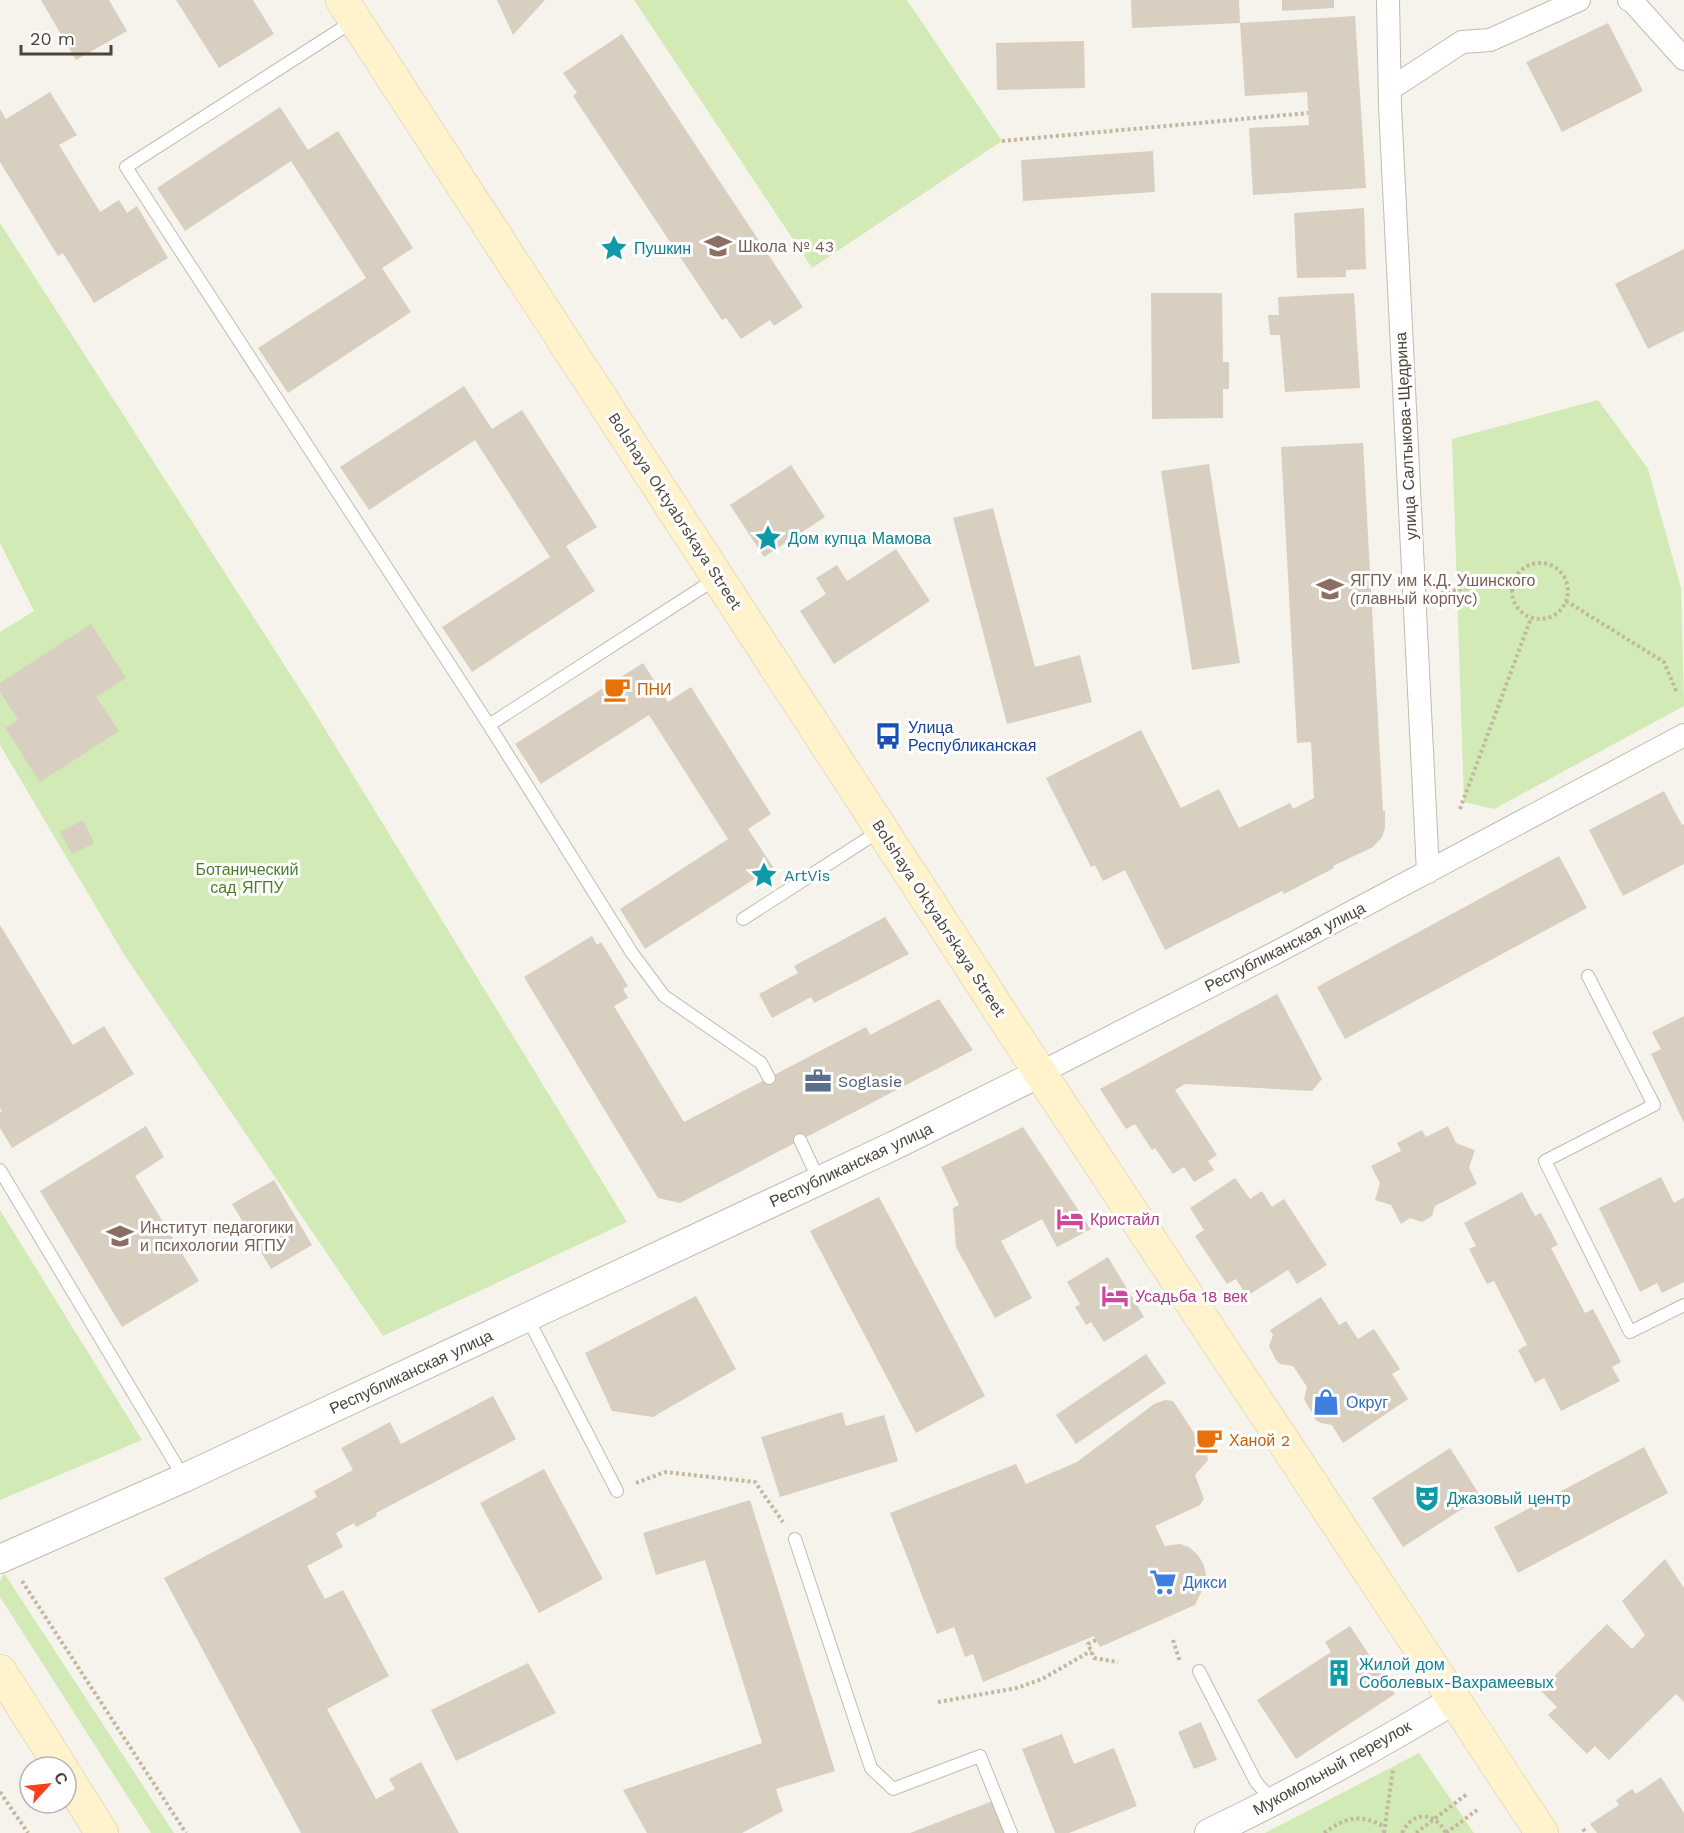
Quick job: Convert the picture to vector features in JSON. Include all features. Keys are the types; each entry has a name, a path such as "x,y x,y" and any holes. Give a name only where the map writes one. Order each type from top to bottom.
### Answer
{"main road":[{"name":"Bolshaya Oktyabrskaya Street","path":"349,10 1040,1073 1542,1833"},
{"path":"0,1671 53,1755"},
{"path":"78,1795 102,1833"}],"street":[{"name":"улица Салтыкова-Щедрина","path":"1388,0 1390,89 1428,872"},
{"path":"1390,89 1462,42 1490,40 1579,0"},
{"path":"1629,0 1684,59"},
{"name":"Республиканская улица","path":"9,1566 184,1478 819,1180 1040,1073 1684,737"},
{"name":"Мукомольный переулок","path":"1209,1833 1274,1802 1454,1700"}],"lane":[{"path":"349,10 126,167 489,725 632,953 664,996 761,1063 769,1078"},
{"path":"489,725 718,578"},
{"path":"742,919 882,830"},
{"path":"1588,976 1654,1105 1545,1161 1630,1332 1684,1305"},
{"path":"800,1140 819,1180"},
{"path":"0,1170 184,1478"},
{"path":"528,1317 617,1491"},
{"path":"795,1539 871,1768 893,1789 980,1756 1011,1833"},
{"path":"1199,1671 1256,1782 1274,1802"}],"path":[{"path":"1002,141 1308,113"},
{"path":"1546,563 1562,574 1568,592 1566,601 1555,614 1539,619 1531,618 1516,606 1511,588 1514,579 1527,565 1546,563"},
{"path":"1414,598 1514,579"},
{"path":"1566,601 1664,662 1677,693"},
{"path":"1460,809 1531,618"},
{"path":"617,1491 665,1472 755,1482 795,1539"},
{"path":"9,1566 186,1833"},
{"path":"1096,1640 1088,1644 1094,1658 1118,1662"},
{"path":"938,1702 1017,1688 1050,1675 1091,1651"},
{"path":"1384,1833 1394,1760"},
{"path":"0,1792 28,1833"},
{"path":"1416,1833 1467,1794"},
{"path":"1402,1833 1412,1820 1419,1817 1434,1819 1441,1823 1446,1833 1478,1810"},
{"path":"1324,1833 1338,1823 1355,1817 1372,1820 1385,1827"}],"green space":[{"path":"634,0 907,0 1002,141 812,268"},
{"name":"Ботанический сад ЯГПУ","path":"0,223 312,708 627,1222 383,1336 125,956 0,745 0,632 34,611 0,543"},
{"path":"1598,400 1648,469 1681,588 1684,706 1494,809 1464,802 1452,439"},
{"path":"0,1210 142,1440 0,1500"},
{"path":"4,1573 174,1833 151,1833 0,1597 0,1582"},
{"path":"1419,1753 1474,1833 1265,1833"}],"building":[{"path":"41,0 109,0 127,31 76,60"},
{"path":"176,0 253,0 274,34 219,68"},
{"path":"497,0 545,0 513,35"},
{"path":"1131,0 1239,0 1240,23 1132,28"},
{"path":"1282,0 1334,0 1334,8 1282,11"},
{"path":"1355,16 1366,188 1253,195 1249,128 1309,125 1307,92 1245,96 1240,23"},
{"path":"1608,23 1643,91 1562,132 1526,62"},
{"name":"Школа № 43","path":"622,34 803,307 774,326 770,320 741,339 726,318 722,320 573,96 577,93 563,73"},
{"path":"1084,41 1085,88 997,90 996,43"},
{"path":"50,92 77,135 59,145 100,212 119,200 127,213 137,206 168,258 94,303 63,253 58,256 0,162 0,109 6,119"},
{"path":"280,107 308,150 338,131 413,248 382,268 411,312 288,393 258,348 366,278 291,161 185,231 157,188"},
{"path":"1153,151 1155,192 1023,201 1021,160"},
{"path":"1364,208 1366,269 1346,270 1346,277 1297,278 1294,213"},
{"path":"1684,249 1684,331 1648,349 1615,284"},
{"path":"1151,293 1222,293 1223,362 1229,362 1229,389 1223,389 1223,418 1152,419"},
{"path":"1354,293 1360,388 1285,392 1280,335 1270,335 1268,315 1279,315 1278,297"},
{"path":"464,386 492,429 522,410 597,527 566,546 595,591 472,672 442,627 550,557 475,440 369,510 340,467"},
{"name":"ЯГПУ им К.Д. Ушинского (главный корпус)","path":"1363,443 1383,811 1385,811 1385,828 1382,837 1373,847 1333,866 1334,868 1284,894 1282,891 1165,950 1125,870 1103,881 1095,865 1091,867 1046,778 1141,730 1181,808 1219,789 1239,828 1290,803 1293,809 1314,798 1311,742 1297,743 1281,447"},
{"path":"1209,464 1240,663 1192,670 1161,471"},
{"path":"791,465 825,517 764,557 730,505"},
{"path":"993,508 1035,667 1080,655 1092,702 1007,724 953,518"},
{"path":"896,549 930,601 834,664 800,611 826,594 816,578 837,565 847,581"},
{"path":"91,624 126,678 96,697 119,731 40,782 5,728 18,720 0,692 0,683"},
{"path":"643,663 668,702 691,687 771,814 748,829 773,867 645,949 620,909 728,839 649,715 541,784 515,744"},
{"path":"1664,791 1682,825 1684,824 1684,864 1623,896 1589,830"},
{"path":"83,820 94,843 72,854 60,832"},
{"path":"1559,856 1587,908 1345,1039 1317,987"},
{"path":"885,917 909,954 814,1003 811,997 772,1018 759,994 798,973 794,966"},
{"path":"0,925 73,1045 104,1026 134,1074 12,1148 0,1128 0,1112 2,1111 0,1108"},
{"path":"592,936 597,945 601,942 628,986 623,989 628,998 614,1006 684,1122 866,1027 870,1035 939,999 973,1050 680,1203 658,1198 524,977"},
{"path":"1277,994 1322,1079 1312,1091 1185,1084 1175,1090 1217,1155 1208,1161 1214,1170 1194,1182 1184,1167 1173,1174 1155,1148 1152,1150 1135,1124 1126,1129 1100,1089"},
{"path":"1684,1016 1684,1123 1651,1054 1661,1049 1652,1032"},
{"name":"Институт педагогики и психологии ЯГПУ","path":"146,1126 164,1157 135,1176 199,1281 122,1327 40,1191"},
{"path":"1448,1126 1456,1143 1475,1150 1469,1168 1477,1184 1435,1206 1432,1216 1422,1222 1410,1218 1401,1224 1391,1205 1375,1200 1380,1183 1371,1166 1401,1151 1397,1143 1422,1130 1426,1137"},
{"path":"1023,1127 1091,1229 1057,1247 1042,1219 1001,1241 1032,1298 995,1318 956,1247 953,1208 959,1205 941,1167"},
{"path":"1661,1177 1674,1203 1684,1197 1684,1282 1662,1293 1657,1283 1640,1292 1599,1208"},
{"path":"1235,1178 1250,1199 1262,1191 1272,1207 1284,1199 1327,1265 1297,1284 1288,1270 1247,1296 1236,1279 1227,1284 1195,1236 1204,1230 1190,1208"},
{"path":"274,1180 312,1245 271,1269 232,1204"},
{"path":"1522,1192 1535,1216 1541,1213 1558,1245 1551,1248 1585,1313 1593,1309 1621,1362 1612,1367 1620,1381 1561,1411 1544,1378 1535,1383 1518,1350 1527,1345 1494,1281 1487,1284 1469,1249 1476,1246 1464,1223"},
{"path":"879,1197 985,1396 916,1433 810,1231"},
{"path":"1108,1257 1144,1317 1104,1342 1091,1322 1086,1325 1075,1307 1080,1304 1067,1282"},
{"path":"696,1296 736,1369 653,1417 612,1411 585,1353"},
{"path":"1321,1297 1339,1325 1346,1321 1358,1339 1374,1329 1400,1369 1392,1374 1408,1399 1343,1443 1332,1425 1316,1420 1304,1399 1307,1387 1293,1366 1280,1364 1276,1360 1269,1346 1273,1335 1270,1330"},
{"path":"1146,1354 1166,1383 1076,1444 1056,1415"},
{"path":"493,1396 516,1439 376,1513 377,1516 356,1527 354,1523 336,1533 343,1547 307,1566 325,1599 343,1590 389,1676 327,1709 376,1799 395,1789 389,1779 421,1762 459,1833 301,1833 164,1578 317,1497 314,1491 353,1470 341,1448 390,1422 401,1444"},
{"path":"1165,1400 1173,1401 1206,1451 1208,1460 1195,1475 1204,1499 1200,1505 1155,1526 1165,1546 1180,1544 1189,1547 1203,1563 1206,1574 1205,1584 1195,1605 1100,1647 1094,1636 983,1682 973,1654 965,1657 954,1627 937,1634 890,1513 1016,1464 1026,1484 1077,1462 1154,1404"},
{"path":"842,1412 846,1426 884,1415 898,1461 780,1497 761,1437"},
{"path":"1644,1447 1668,1493 1518,1573 1494,1527"},
{"name":"Джазовый центр","path":"1450,1448 1481,1497 1403,1547 1372,1498"},
{"path":"544,1469 603,1579 539,1613 480,1503"},
{"path":"750,1500 835,1771 776,1789 783,1811 742,1833 647,1833 623,1790 762,1743 705,1560 656,1575 643,1533"},
{"path":"1665,1559 1684,1588 1684,1702 1676,1694 1609,1760 1595,1746 1587,1754 1548,1715 1557,1707 1540,1690 1607,1624 1632,1649 1645,1635 1622,1601"},
{"name":"Жилой дом Соболевых-Вахрамеевых","path":"1350,1626 1395,1694 1296,1759 1257,1700 1331,1652 1325,1642"},
{"path":"528,1663 556,1713 456,1761 431,1710"},
{"path":"1201,1722 1217,1760 1194,1769 1178,1732"},
{"path":"1062,1734 1074,1764 1114,1748 1137,1806 1069,1833 1055,1833 1022,1749"},
{"path":"1661,1777 1684,1813 1684,1833 1597,1833 1590,1824 1619,1805 1616,1800 1632,1789 1636,1794"},
{"path":"995,1800 1008,1833 910,1833"}],"place":[{"name":"Школа № 43","path":"718,246"},
{"name":"Пушкин","path":"614,248"},
{"name":"Дом купца Мамова","path":"768,538"},
{"name":"ЯГПУ им К.Д. Ушинского (главный корпус)","path":"1330,589"},
{"name":"ПНИ","path":"617,689"},
{"name":"Улица Республиканская","path":"888,736"},
{"name":"ArtVis","path":"764,875"},
{"name":"Soglasie","path":"818,1081"},
{"name":"Кристайл","path":"1070,1219"},
{"name":"Институт педагогики и психологии ЯГПУ","path":"120,1236"},
{"name":"Усадьба 18 век","path":"1115,1296"},
{"name":"Округ","path":"1326,1402"},
{"name":"Ханой 2","path":"1209,1440"},
{"name":"Джазовый центр","path":"1427,1498"},
{"name":"Дикси","path":"1163,1582"},
{"name":"Жилой дом Соболевых-Вахрамеевых","path":"1339,1673"}]}
